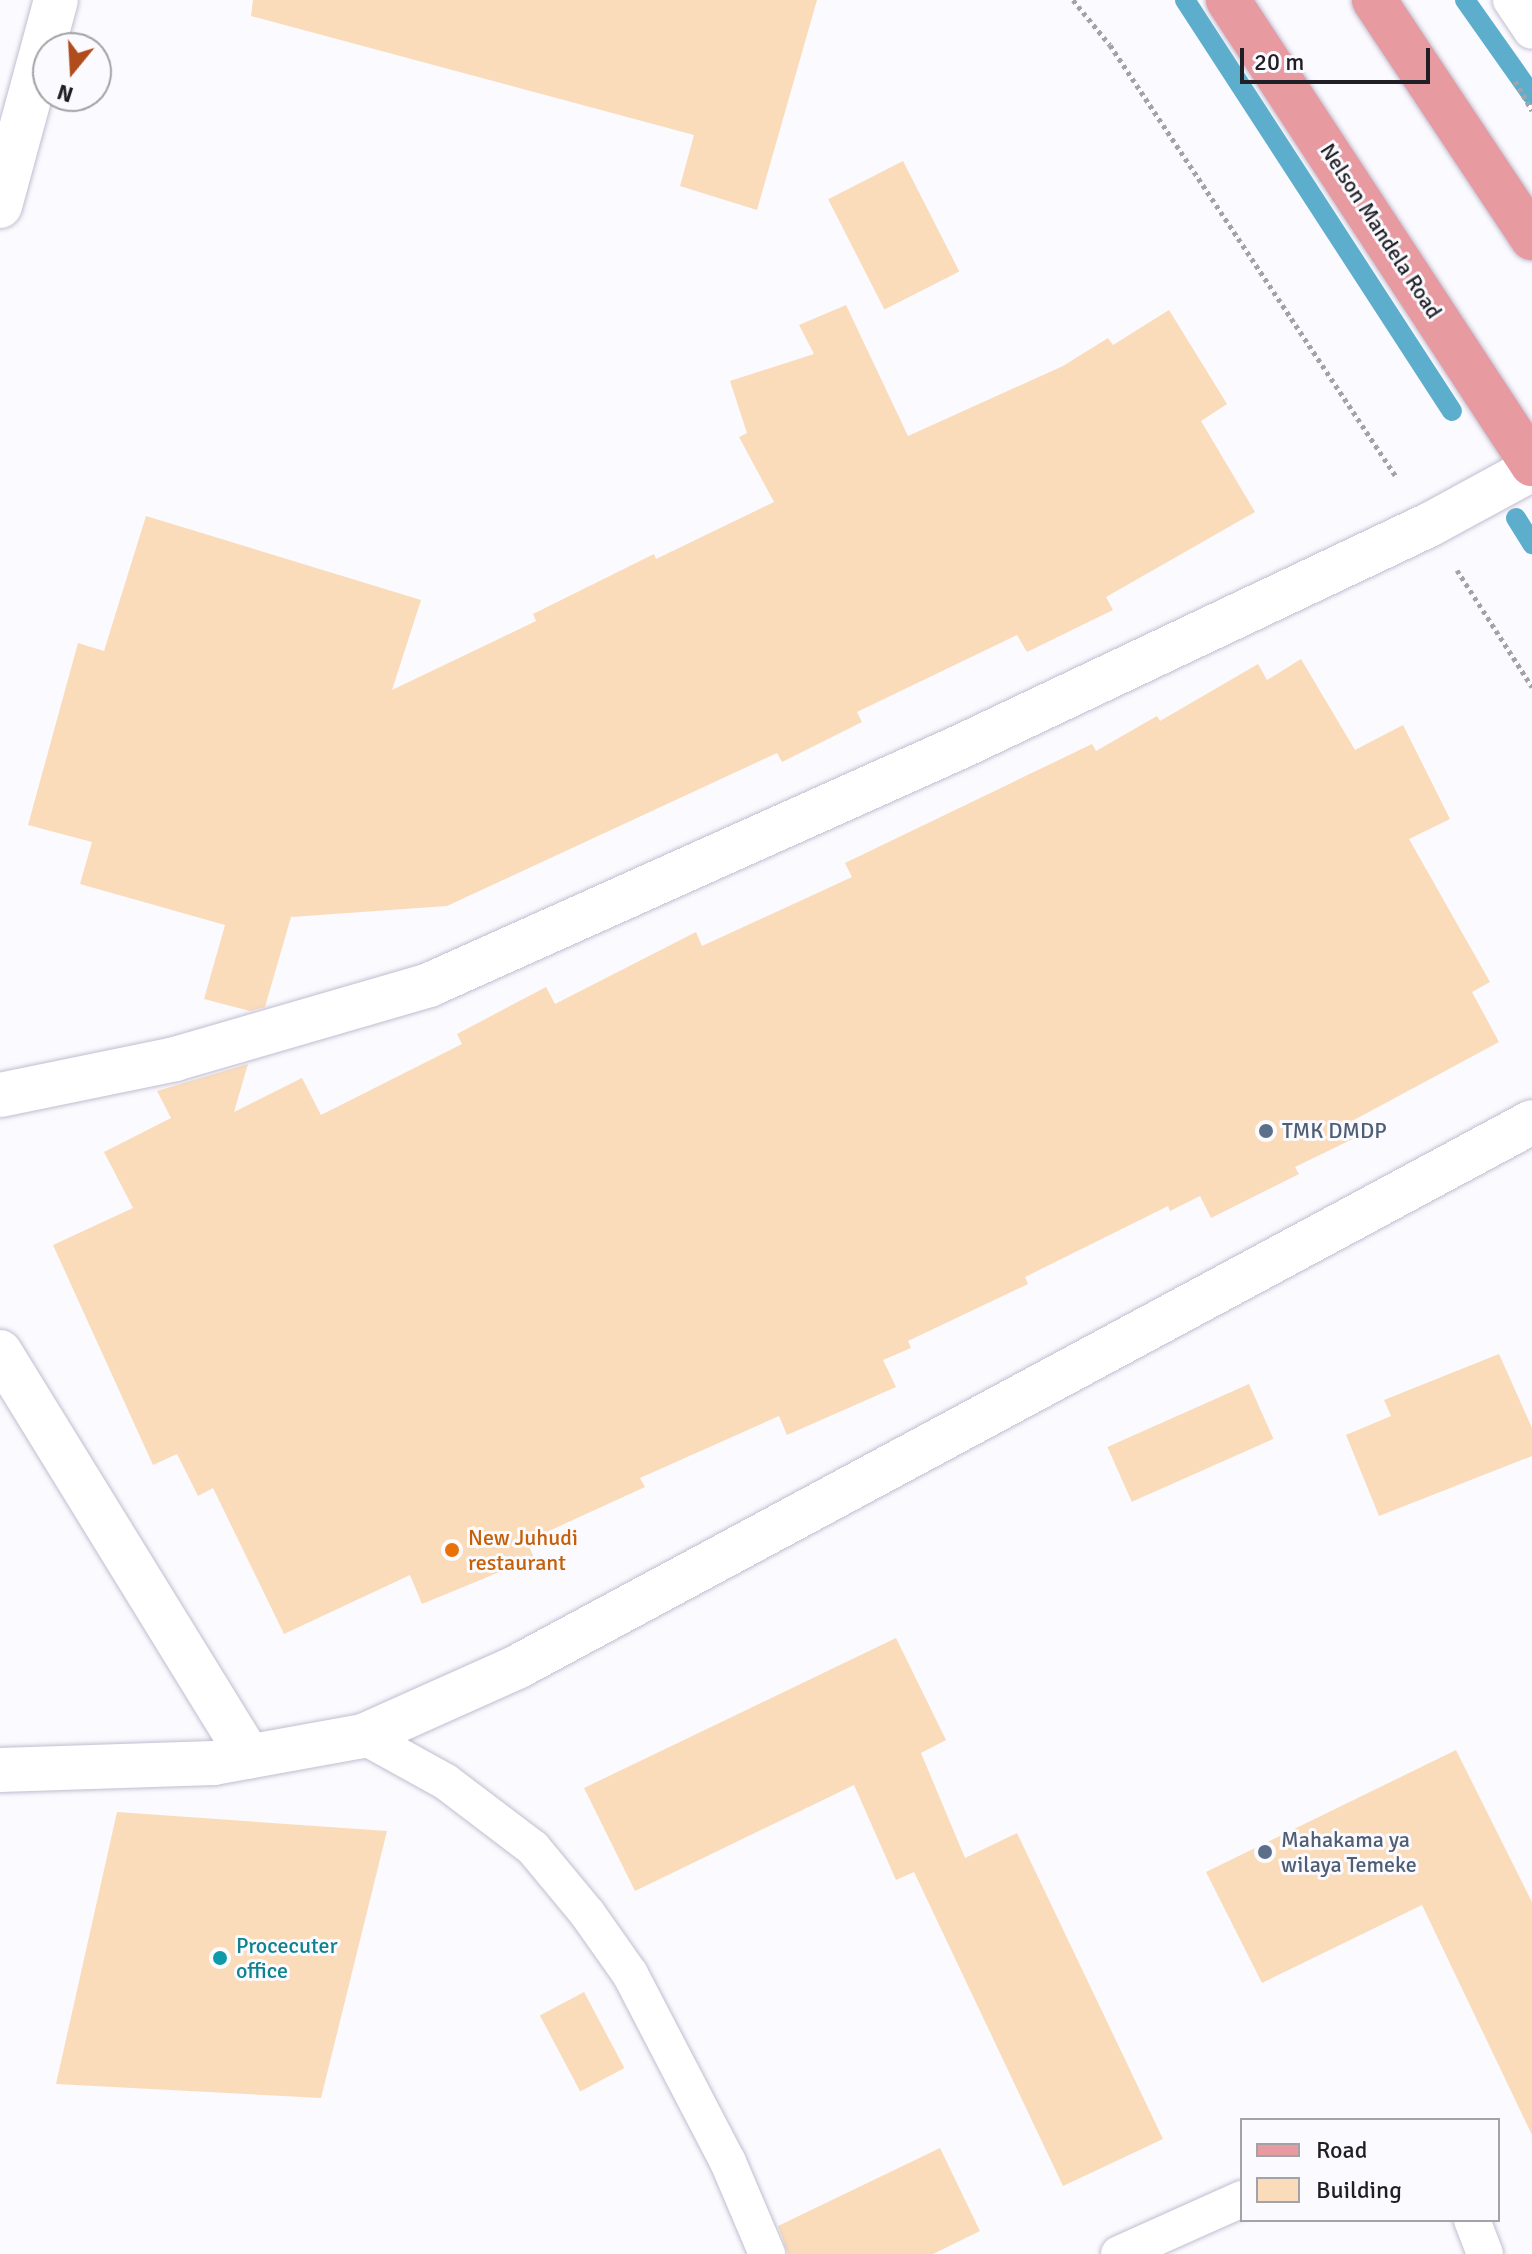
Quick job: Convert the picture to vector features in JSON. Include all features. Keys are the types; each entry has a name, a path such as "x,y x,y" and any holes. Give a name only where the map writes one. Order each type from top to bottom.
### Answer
{"main road":[{"name":"Nelson Mandela Road","path":"1228,0 1532,466"},
{"path":"1374,0 1532,238"}],"street":[{"path":"0,206 56,0"},
{"path":"0,1095 175,1059 429,985 962,746 1429,525 1532,466"},
{"path":"0,1770 214,1763 363,1736 517,1667 1532,1122"},
{"path":"0,1352 249,1757"}],"lane":[{"path":"1511,0 1532,31"},
{"path":"363,1736 446,1782 533,1848 587,1913 630,1974 728,2162 767,2254"},
{"path":"1119,2254 1240,2200"},
{"path":"1473,2222 1485,2254"}],"path":[{"path":"1073,0 1110,45 1429,525 1532,687"}],"building":[{"path":"253,0 817,0 757,210 680,186 694,135 251,16"},
{"path":"903,161 959,271 884,310 828,199"},
{"path":"846,305 908,436 1063,366 1108,338 1113,345 1169,310 1227,404 1201,421 1255,512 1106,597 1113,610 1027,652 1017,635 857,712 862,722 782,762 777,753 447,906 291,917 265,1007 250,1011 204,999 225,925 80,884 92,842 28,825 78,643 104,651 146,516 421,600 392,690 536,621 533,614 654,554 656,559 774,502 739,437 747,433 730,381 814,354 799,325"},
{"path":"1301,659 1355,750 1403,725 1450,819 1409,839 1490,982 1472,992 1499,1042 1354,1120 1361,1135 1295,1167 1299,1174 1211,1218 1200,1196 1170,1211 1168,1206 1025,1277 1028,1284 908,1341 911,1348 883,1360 896,1387 787,1435 779,1416 640,1478 645,1487 527,1541 534,1558 422,1604 410,1575 284,1634 213,1488 198,1496 177,1454 153,1465 53,1245 133,1208 104,1152 171,1118 157,1091 248,1064 234,1112 302,1078 321,1115 462,1044 457,1034 546,987 555,1004 696,932 702,946 852,877 845,863 1092,744 1096,751 1157,716 1160,721 1258,664 1267,680"},
{"path":"1499,1354 1532,1428 1532,1456 1379,1516 1346,1435 1391,1416 1384,1400"},
{"path":"1249,1384 1273,1439 1132,1502 1107,1447"},
{"path":"896,1638 946,1740 921,1753 965,1858 1017,1833 1163,2139 1063,2186 914,1872 896,1880 854,1785 635,1891 584,1788"},
{"path":"1456,1750 1532,1902 1532,2135 1422,1905 1262,1983 1206,1872"},
{"name":"Procecuter office","path":"117,1812 387,1831 321,2098 56,2084"},
{"path":"584,1992 624,2068 580,2091 540,2015"},
{"path":"940,2148 980,2231 933,2254 788,2254 778,2226"}],"waterway":[{"path":"1185,0 1452,411"},
{"path":"1465,0 1532,95"},
{"path":"1516,518 1532,544"}],"place":[{"name":"TMK DMDP","path":"1266,1131"},
{"name":"New Juhudi restaurant","path":"452,1550"},
{"name":"Mahakama ya wilaya Temeke","path":"1265,1852"},
{"name":"Procecuter office","path":"220,1958"}]}
